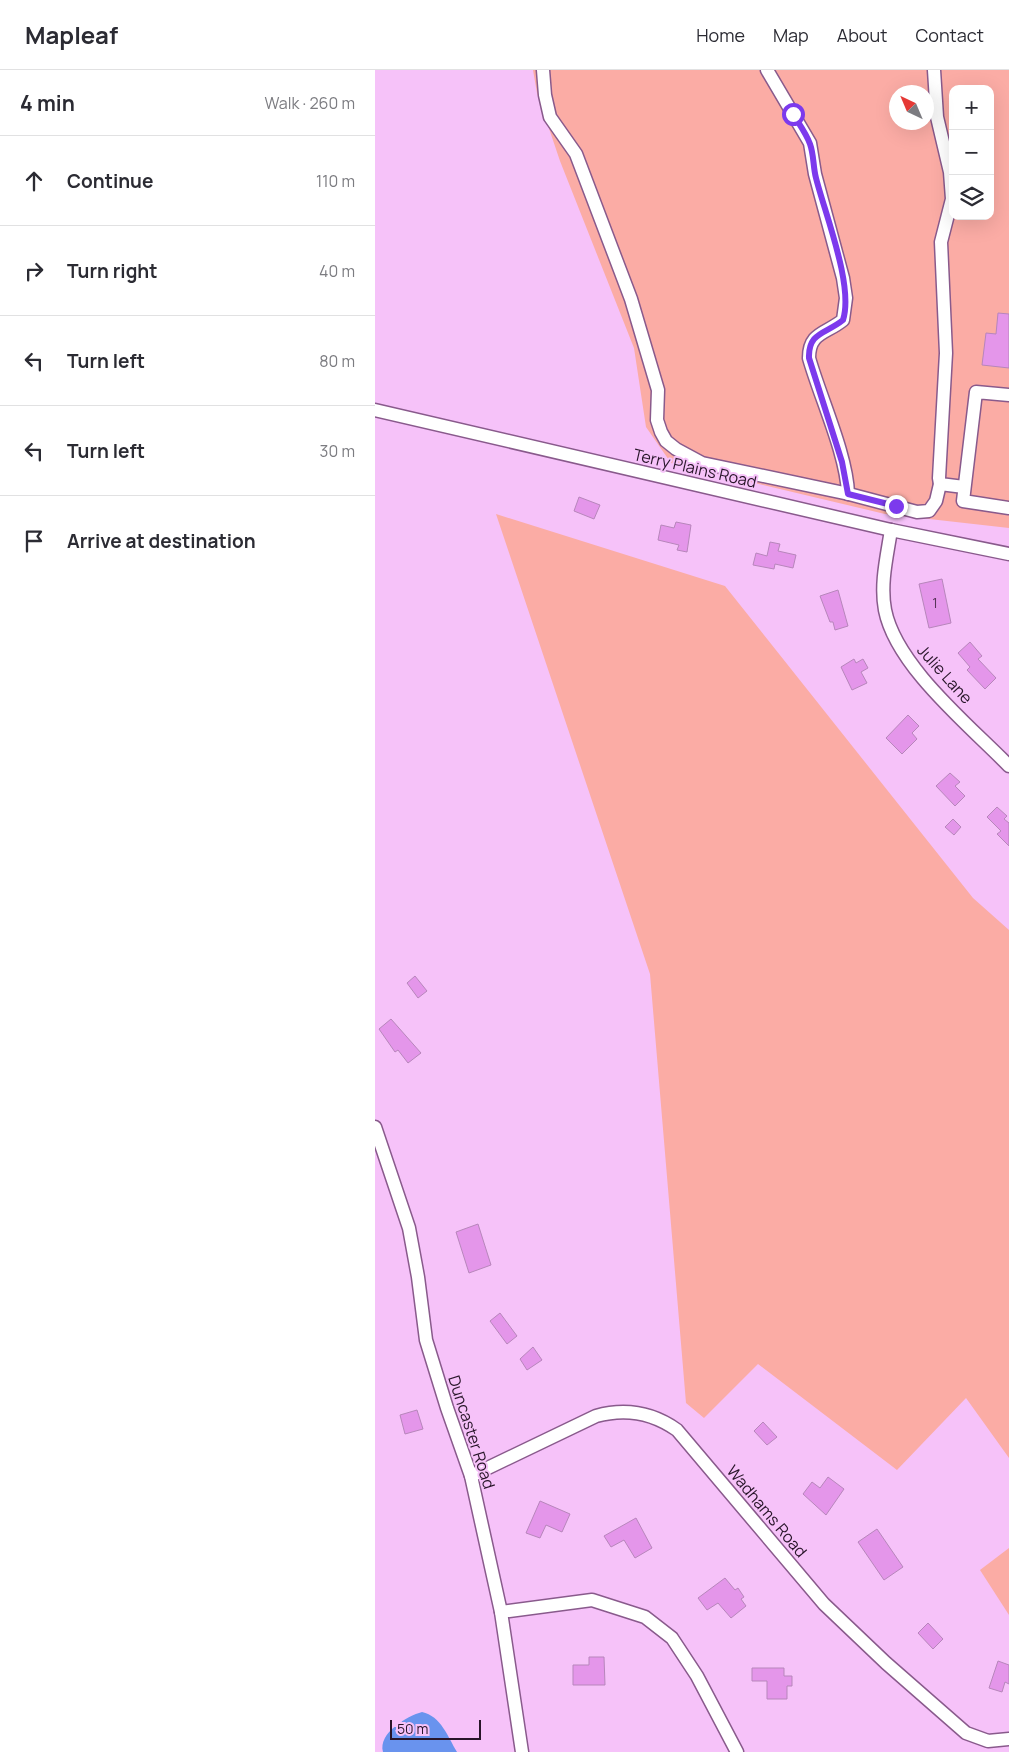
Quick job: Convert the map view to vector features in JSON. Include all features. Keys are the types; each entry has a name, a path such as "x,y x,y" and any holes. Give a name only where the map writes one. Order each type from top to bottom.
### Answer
{"street":[{"path":"543,70 549,117 576,154 629,293 657,390 657,420 666,441 686,456 702,463 848,494 917,512 929,511 936,501 940,484 946,352 941,242 952,199 950,172 937,117 934,70"},
{"path":"767,70 810,143 815,174 843,278 846,298 843,320 817,336 811,342 809,358 844,469 848,494"},
{"path":"1009,395 976,392 963,501 1009,508"},
{"name":"Terry Plains Road","path":"375,410 891,530 1009,554"},
{"path":"940,484 964,487"},
{"name":"Julie Lane","path":"891,530 885,566 884,596 891,631 900,648 920,676 1009,766"},
{"name":"Duncaster Road","path":"375,1127 409,1228 418,1277 426,1340 471,1476 501,1612 523,1752"},
{"name":"Wadhams Road","path":"471,1476 596,1416 610,1412 630,1411 662,1421 677,1430 824,1604 886,1663 966,1733 988,1741 1009,1739"},
{"path":"501,1612 592,1600 645,1617 672,1638 697,1676 737,1752"}],"shaded area":[{"path":"533,70 1009,70 1009,528 885,514 671,463 646,427 634,348 560,161 537,93"},
{"path":"496,514 725,586 973,898 1009,930 1009,1458 966,1398 897,1470 758,1364 704,1418 686,1403 650,974"},
{"path":"1009,1548 1009,1615 980,1570"}],"water":[{"path":"422,1712 429,1714 439,1722 457,1752 383,1752 385,1738 389,1732 402,1721"}],"building":[{"path":"998,313 1009,314 1009,368 982,365 986,333 996,334"},
{"path":"579,497 600,505 594,519 574,511"},
{"path":"676,522 691,525 687,552 677,550 679,545 658,540 661,525 674,528"},
{"path":"770,542 780,544 778,551 796,555 793,568 775,564 774,569 753,565 756,553 767,556"},
{"path":"942,579 951,623 929,628 919,584"},
{"path":"838,590 848,626 835,630 820,596"},
{"path":"970,642 982,656 978,659 996,678 985,689 967,670 970,667 958,653"},
{"path":"854,659 856,663 863,659 868,668 861,672 867,683 852,690 841,667"},
{"path":"908,715 919,726 912,733 917,739 902,754 886,738"},
{"path":"950,773 960,782 955,786 965,796 955,806 936,786"},
{"path":"997,807 1007,816 1004,819 1009,823 1009,846 997,834 1001,831 987,817"},
{"path":"953,819 961,827 954,835 945,827"},
{"path":"415,976 427,991 418,998 407,983"},
{"path":"391,1019 421,1053 408,1063 398,1050 395,1052 379,1029"},
{"path":"478,1224 491,1265 469,1273 456,1232"},
{"path":"500,1313 517,1336 507,1344 490,1321"},
{"path":"533,1347 542,1360 527,1370 520,1359"},
{"path":"417,1410 423,1429 405,1434 400,1415"},
{"path":"763,1422 777,1437 767,1445 754,1431"},
{"path":"828,1477 844,1489 826,1515 803,1494 812,1482 820,1488"},
{"path":"540,1501 570,1514 562,1532 546,1525 540,1538 526,1533"},
{"path":"636,1518 652,1548 635,1558 624,1540 611,1547 604,1536"},
{"path":"877,1529 903,1567 884,1580 858,1542"},
{"path":"725,1578 735,1590 738,1588 744,1597 741,1599 746,1606 731,1618 718,1603 707,1610 698,1598"},
{"path":"928,1623 943,1639 933,1649 918,1633"},
{"path":"589,1657 604,1657 605,1685 573,1685 573,1665 589,1665"},
{"path":"998,1661 1009,1665 1009,1684 1005,1682 1002,1692 989,1688"},
{"path":"752,1668 784,1668 784,1676 792,1676 792,1686 787,1686 787,1699 767,1699 767,1681 752,1681"}],"route":[{"path":"793,114 810,143 815,174 840,264 846,298 846,313 843,320 837,326 817,336 811,342 809,358 848,482 848,494 896,506"}]}
